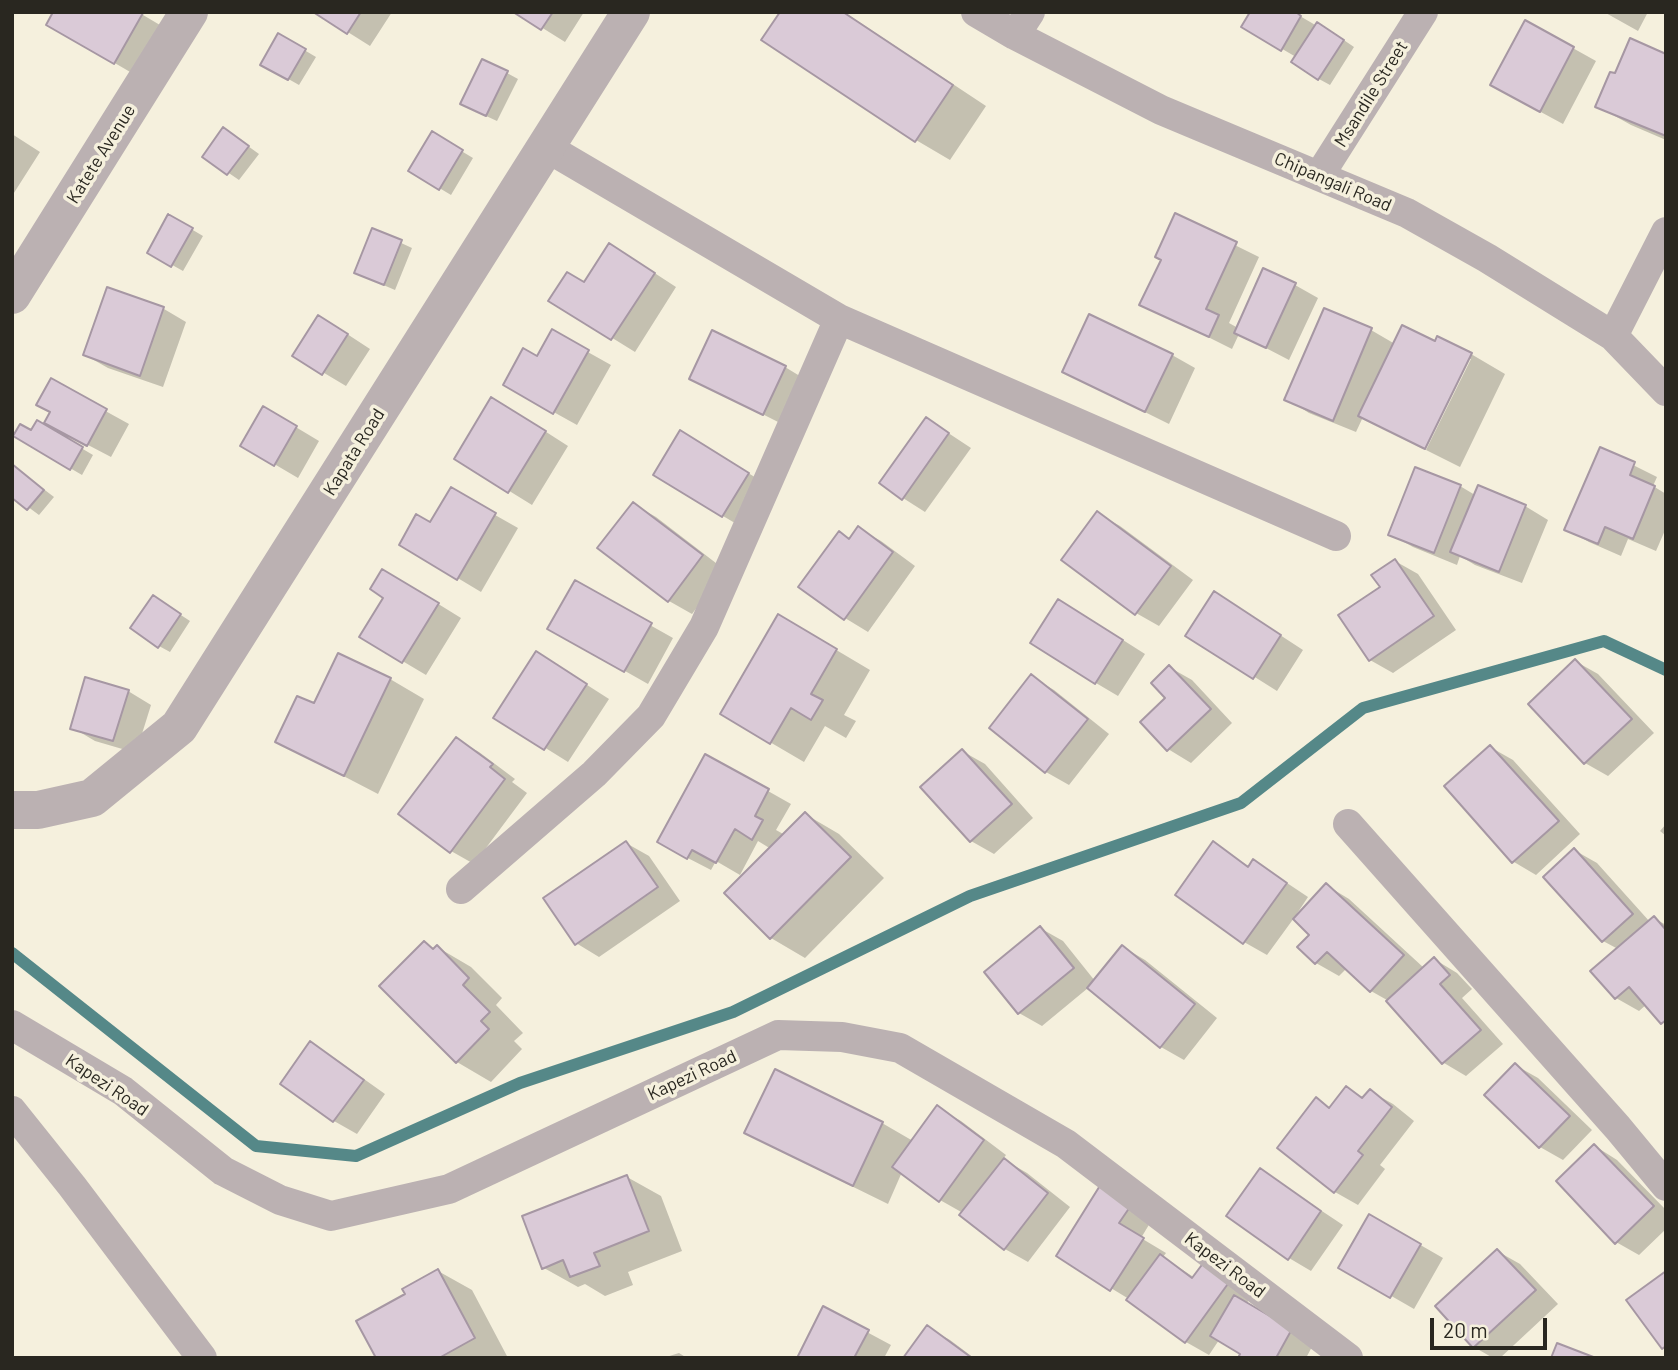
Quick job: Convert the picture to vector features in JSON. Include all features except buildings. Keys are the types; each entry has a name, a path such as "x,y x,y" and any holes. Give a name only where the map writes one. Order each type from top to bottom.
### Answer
{"street":[{"name":"Katete Avenue","path":"12,295 189,12"},
{"name":"Kapata Road","path":"12,810 38,810 92,798 179,727 631,12"},
{"name":"Chipangali Road","path":"976,12 1022,24 1161,110 1407,213 1487,258 1613,337 1666,391"},
{"name":"Msandile Street","path":"1319,176 1423,12"},
{"path":"547,147 839,319 1336,536"},
{"path":"1613,337 1666,232"},
{"path":"461,889 594,774 651,716 704,628 839,319"},
{"path":"1348,824 1618,1128 1666,1186"},
{"name":"Kapezi Road","path":"12,1025 123,1091 223,1171 280,1200 331,1216 450,1189 778,1035 842,1037 900,1048 1066,1144 1348,1358"},
{"path":"12,1111 202,1358"}],"waterway":[{"path":"12,953 256,1146 356,1156 520,1083 733,1012 970,896 1241,803 1363,708 1604,641 1666,670"}]}
